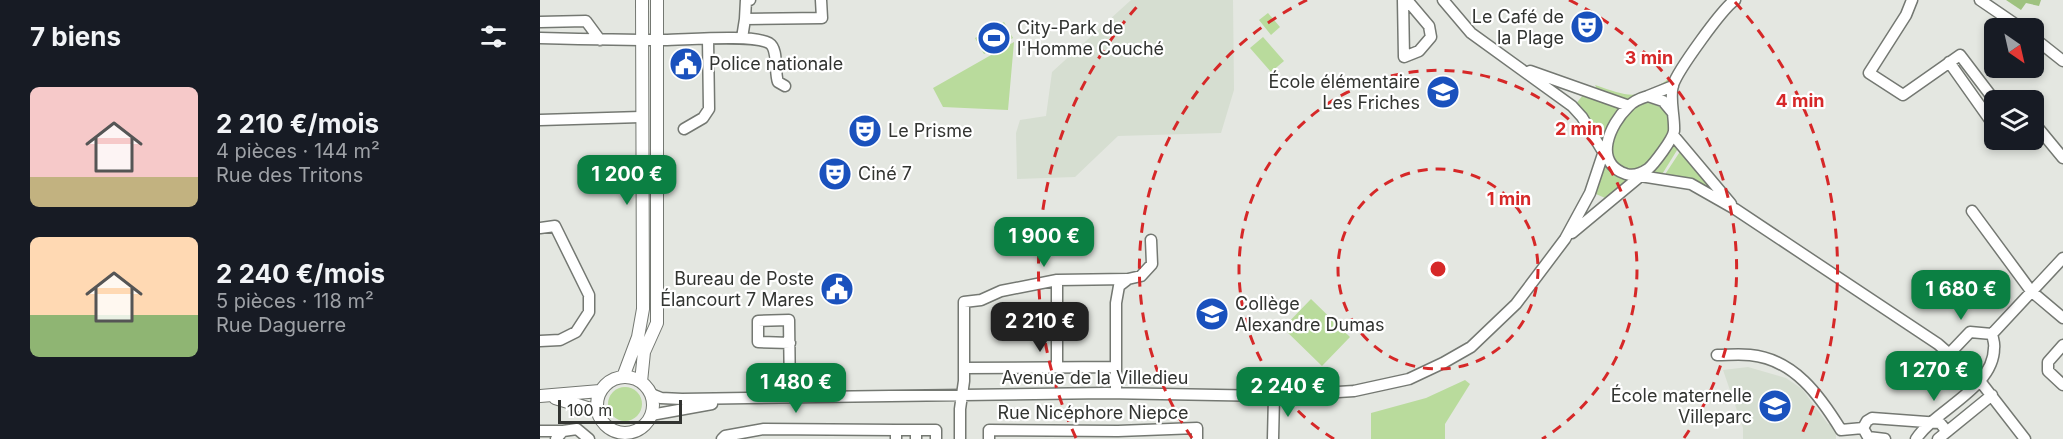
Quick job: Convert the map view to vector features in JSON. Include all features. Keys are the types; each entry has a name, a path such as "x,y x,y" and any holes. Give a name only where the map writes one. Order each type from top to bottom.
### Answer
{"street":[{"path":"623,377 638,337 643,309 642,0"},
{"path":"641,382 644,352 657,323 657,0"},
{"path":"742,38 746,0 750,0"},
{"path":"745,20 822,18 821,0"},
{"path":"1405,0 1429,26 1431,37 1419,51 1404,57 1405,0"},
{"path":"1443,0 1471,33 1572,106 1615,168 1626,174 1640,174 1691,184 1735,209 1950,353 1980,381 2025,439"},
{"path":"1735,0 1703,36 1673,86 1673,135 1735,209"},
{"path":"1912,0 1906,15 1869,73 1903,95 1960,55 1987,90"},
{"path":"1980,0 2006,18"},
{"path":"540,22 586,21 600,39"},
{"path":"540,39 742,38 767,42 771,45 776,78 785,86"},
{"path":"684,129 707,114 708,39"},
{"path":"2044,46 2063,60"},
{"path":"1949,62 1984,111"},
{"path":"1519,68 1629,106"},
{"path":"1606,152 1618,118 1629,106 1673,86"},
{"path":"1648,96 1663,101 1673,113"},
{"path":"540,120 641,117"},
{"path":"1640,174 1673,135"},
{"path":"2044,135 2063,158"},
{"name":"Avenue de la Villedieu","path":"651,394 661,398 682,399 1116,393 1274,396 1342,392 1409,379 1472,347 1516,304 1565,239 1590,193 1606,152"},
{"name":"Avenue de la Villedieu","path":"1565,239 1640,174"},
{"path":"1972,211 2031,291 2063,318"},
{"path":"540,228 555,226 589,295 589,312 576,332 560,340 540,341"},
{"path":"960,439 964,368 964,302 981,300 1001,291 1057,280 1128,279 1142,276 1152,264 1151,240"},
{"path":"1992,334 2063,258"},
{"path":"1116,393 1116,303 1119,286 1128,279"},
{"path":"1057,280 1057,367"},
{"path":"1950,353 1970,332 1992,334"},
{"path":"1916,439 1980,381 1989,368 1995,349 1992,334"},
{"path":"790,343 790,396"},
{"path":"2063,345 2048,362 2048,371 2063,385"},
{"path":"1717,355 1750,355 1768,358 1785,366 1811,387 1841,430 1863,428"},
{"path":"964,368 1116,367"},
{"path":"623,377 641,382 651,394 653,408 651,415 645,433 630,433 624,436 604,424 597,411 596,404 600,391 610,381 623,377"},
{"path":"544,396 600,391"},
{"path":"1941,437 1992,395"},
{"path":"544,396 597,411"},
{"path":"1273,439 1274,396"},
{"name":"Avenue de la Villedieu","path":"651,415 745,398"},
{"path":"1863,428 1872,418 1933,422 1943,425 1941,437"},
{"name":"Rue Nicéphore Niepce","path":"988,439 989,430 1118,431 1197,428 1197,439"},
{"path":"1863,428 1868,436 1885,439"},
{"path":"540,431 559,435 577,429 589,439"},
{"path":"722,439 725,436 764,429 881,429 896,434 916,435 936,430 936,439"}],"shaded area":[{"path":"1131,0 1233,0 1234,90 1221,133 1118,136 1075,177 1017,179 1016,133 1020,120 1046,116 1052,72"},
{"name":"École maternelle Villeparc","path":"1748,367 1786,378 1802,389 1828,424 1836,424 1836,439 1743,439 1743,428 1723,370"}],"green space":[{"path":"2006,0 2041,0 2039,6 2026,3 2021,10"},
{"path":"1268,13 1280,27 1271,35 1259,20"},
{"name":"City-Park de l'Homme Couché","path":"1004,22 1013,38 984,54 975,38"},
{"path":"1263,37 1284,61 1271,72 1250,48"},
{"path":"1014,42 1008,110 943,107 933,88"},
{"path":"1670,78 1665,85 1622,100 1598,91 1595,85 1633,95 1649,90"},
{"path":"1583,95 1622,107 1602,142 1575,105"},
{"path":"1648,103 1661,107 1668,114 1667,133 1641,170 1624,170 1611,155 1612,139 1627,115"},
{"path":"1673,142 1679,147 1661,176 1652,174"},
{"path":"1681,150 1721,198 1664,176"},
{"path":"1606,163 1629,179 1605,198 1596,194"},
{"path":"1311,299 1350,337 1322,366 1283,328"},
{"path":"1465,380 1470,384 1445,424 1445,439 1371,439 1371,413 1426,398"},
{"path":"625,387 637,392 642,404 637,416 625,421 613,416 608,404 613,392"}],"place":[{"name":"Le Café de la Plage","path":"1587,27"},
{"name":"City-Park de l'Homme Couché","path":"994,38"},
{"name":"Police nationale","path":"686,64"},
{"name":"École élémentaire Les Friches","path":"1443,92"},
{"name":"Le Prisme","path":"865,131"},
{"name":"Ciné 7","path":"835,174"},
{"name":"Bureau de Poste Élancourt 7 Mares","path":"837,289"},
{"name":"Collège Alexandre Dumas","path":"1212,314"},
{"name":"École maternelle Villeparc","path":"1775,406"}]}
